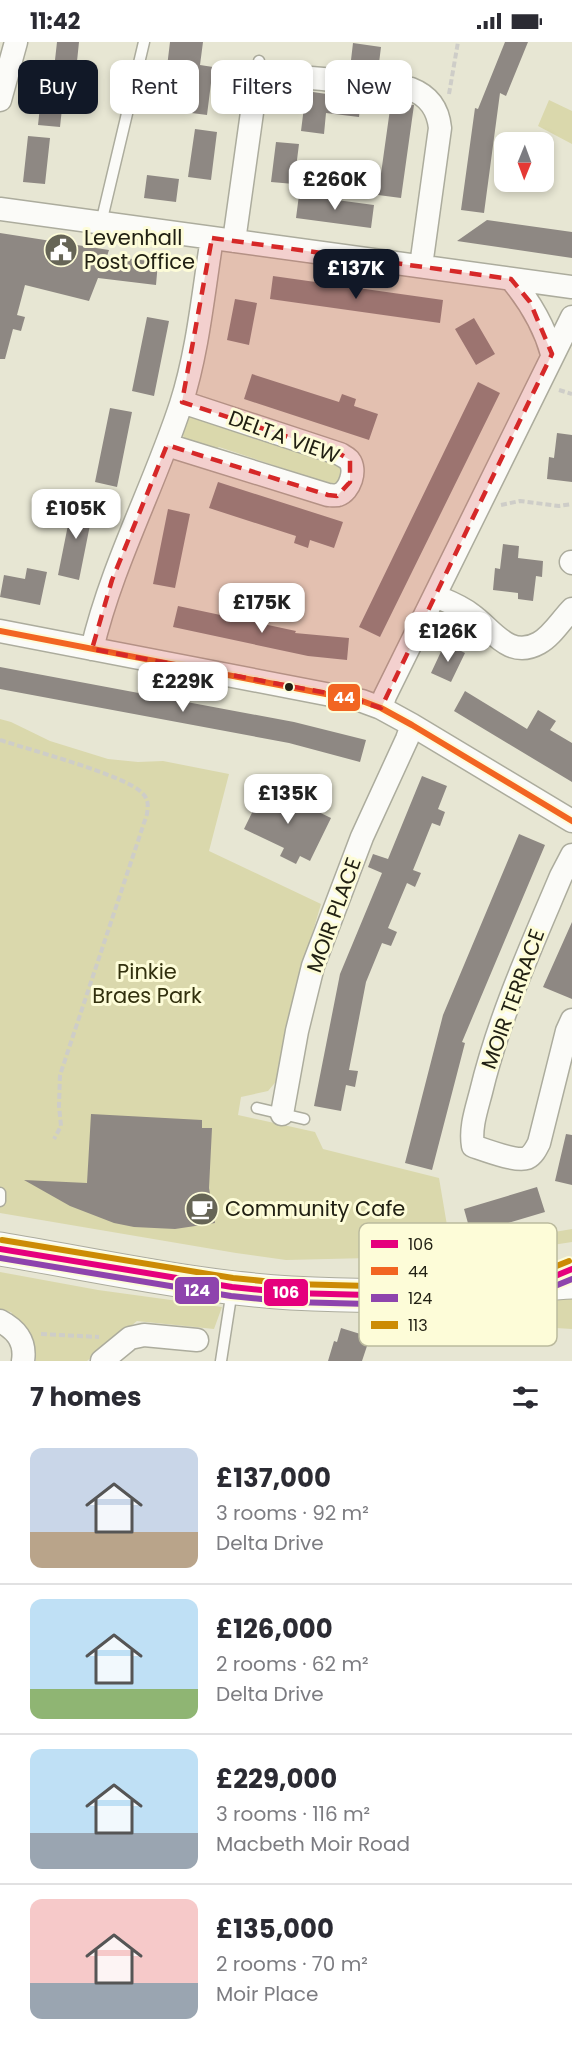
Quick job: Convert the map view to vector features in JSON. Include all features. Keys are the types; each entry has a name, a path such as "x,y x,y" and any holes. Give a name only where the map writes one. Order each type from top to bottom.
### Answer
{"main road":[{"path":"0,1249 232,1287 291,1293 359,1294"},
{"path":"557,1275 572,1269"},
{"path":"557,1283 572,1282"}],"street":[{"path":"0,100 16,42"},
{"path":"92,649 99,618 112,580 182,402 223,240 260,71 274,75 411,89 431,103 439,119 440,128 421,266"},
{"path":"0,209 572,287"},
{"path":"511,279 530,302 542,324 552,354"},
{"path":"381,708 572,316"},
{"name":"DELTA VIEW","path":"167,445 328,495 337,496 345,491 351,482 350,460 340,454 182,402"},
{"path":"435,596 471,614 493,636 503,642 518,646 529,647 541,642 572,609"},
{"path":"0,631 343,696 381,708 572,821"},
{"name":"MOIR PLACE","path":"293,1117 297,1031 313,966 362,837 412,725"},
{"name":"MOIR TERRACE","path":"572,855 503,1013 489,1057 471,1133 473,1146 518,1158 528,1158 535,1152 567,1030 572,1020"},
{"path":"9,1327 25,1348 23,1361"},
{"path":"102,1361 130,1338 144,1335 197,1340"}],"lane":[{"path":"101,223 144,42"},
{"path":"256,1108 293,1117"},
{"path":"0,1193 0,1201"},
{"path":"221,1361 232,1287"}],"path":[{"path":"439,119 446,109 458,42"},
{"path":"477,509 520,501 559,506 572,504"},
{"path":"0,740 120,780 142,791 148,802 147,814 60,1075 58,1106 62,1126 54,1139"},
{"path":"9,1327 130,1338"}],"highlighted area":[{"path":"212,238 511,279 530,302 552,354 381,708 343,696 92,649 112,580 167,445 328,495 337,496 350,482 350,460 340,454 182,402"}],"green space":[{"path":"549,100 572,111 572,144 554,134 554,132 538,126"},
{"path":"191,416 331,455 343,470 340,478 330,486 321,487 318,480 219,447 210,451 184,439 184,426"},
{"name":"Pinkie Braes Park","path":"0,719 50,741 108,759 138,762 163,761 229,774 209,851 321,904 304,962 279,1078 268,1091 241,1097 238,1115 315,1132 323,1149 439,1178 447,1223 359,1223 359,1258 286,1260 0,1213"},
{"name":"Pinkie Braes Park","path":"572,1229 572,1242 557,1244 557,1232"},
{"path":"0,1272 98,1290 222,1307 214,1329 137,1321 87,1361 36,1361 34,1347 11,1312 0,1310"},
{"path":"572,1297 572,1329 557,1328 557,1300"}],"building":[{"path":"57,42 79,42 77,60 55,60"},
{"path":"170,42 203,42 200,65 211,67 207,115 199,114 199,60 168,60"},
{"path":"505,42 528,42 506,96 500,93 484,213 461,210 475,108 478,109"},
{"path":"353,43 381,47 379,60 351,60"},
{"path":"313,92 325,94 324,134 301,131 303,114 313,114"},
{"path":"412,105 414,105 401,198 378,195 389,114 412,114"},
{"path":"39,114 61,114 60,127 38,125"},
{"path":"334,114 359,114 359,117"},
{"path":"195,129 217,132 211,180 188,177"},
{"path":"28,136 50,138 45,184 23,182"},
{"path":"276,142 299,144 294,184 271,182"},
{"path":"147,175 179,179 176,202 144,198"},
{"path":"299,195 374,205 371,228 296,218"},
{"path":"487,220 572,232 572,258 457,241"},
{"path":"0,233 109,250 107,256 158,262 156,285 98,278 89,301 25,285 17,315 25,317 21,331 13,329 5,359 0,359"},
{"path":"273,276 443,300 440,323 270,299"},
{"path":"235,299 257,303 249,345 227,340"},
{"path":"147,317 169,321 154,396 132,391"},
{"path":"474,318 495,354 476,365 455,329"},
{"path":"252,374 339,402 342,394 356,399 354,406 378,414 369,440 244,399"},
{"path":"478,382 500,393 380,637 359,627"},
{"path":"110,408 132,412 117,487 95,482"},
{"path":"557,433 572,435 572,482 547,479 549,457 554,458"},
{"path":"218,482 343,522 334,548 310,540 308,548 294,543 296,536 209,508"},
{"path":"73,500 94,505 79,580 58,575"},
{"path":"168,509 190,514 175,588 153,584"},
{"path":"503,544 519,546 518,558 543,561 542,577 536,576 533,601 518,599 518,593 493,590 495,568 500,569"},
{"path":"27,568 47,572 40,605 0,597 4,575 25,579"},
{"path":"178,606 296,631 295,633 349,638 347,660 308,656 173,627"},
{"path":"445,643 465,653 451,682 431,673"},
{"path":"0,667 294,722 366,740 360,762 289,743 0,689"},
{"path":"465,691 527,729 538,710 556,721 550,730 572,743 572,782 454,711"},
{"path":"422,776 447,786 438,809 445,812 440,826 432,823 413,870 421,873 415,887 407,883 388,928 397,932 391,946 382,943 366,982 349,1070 358,1071 355,1087 346,1085 341,1111 314,1106 340,974 382,873 368,867 373,854 388,859"},
{"path":"265,786 331,818 310,861 300,856 296,864 280,856 284,848 244,829"},
{"path":"519,834 545,845 462,1042 465,1043 432,1170 405,1163 443,1015"},
{"path":"572,922 572,999 543,987"},
{"path":"91,1114 202,1120 202,1128 212,1128 209,1188 215,1223 175,1229 134,1227 114,1223 70,1206 24,1180 87,1183"},
{"path":"566,1134 572,1135 572,1185 555,1181"},
{"path":"537,1187 545,1212 508,1223 468,1223 464,1209"},
{"path":"341,1328 359,1334 359,1346 367,1346 362,1361 328,1361 334,1341 337,1342"}],"transit line":[{"name":"44","path":"0,631 362,701 381,708 412,725 572,821"},
{"name":"113","path":"2,1240 233,1278 292,1284 359,1286"},
{"name":"106","path":"0,1249 232,1287 291,1293 359,1295"},
{"name":"124","path":"0,1258 231,1296 291,1302 359,1304"},
{"name":"113","path":"557,1266 569,1261"},
{"name":"106","path":"557,1275 572,1269"},
{"name":"124","path":"557,1285 572,1279"}],"place":[{"name":"Levenhall Post Office","path":"61,250"},
{"name":"Community Cafe","path":"202,1209"}]}
